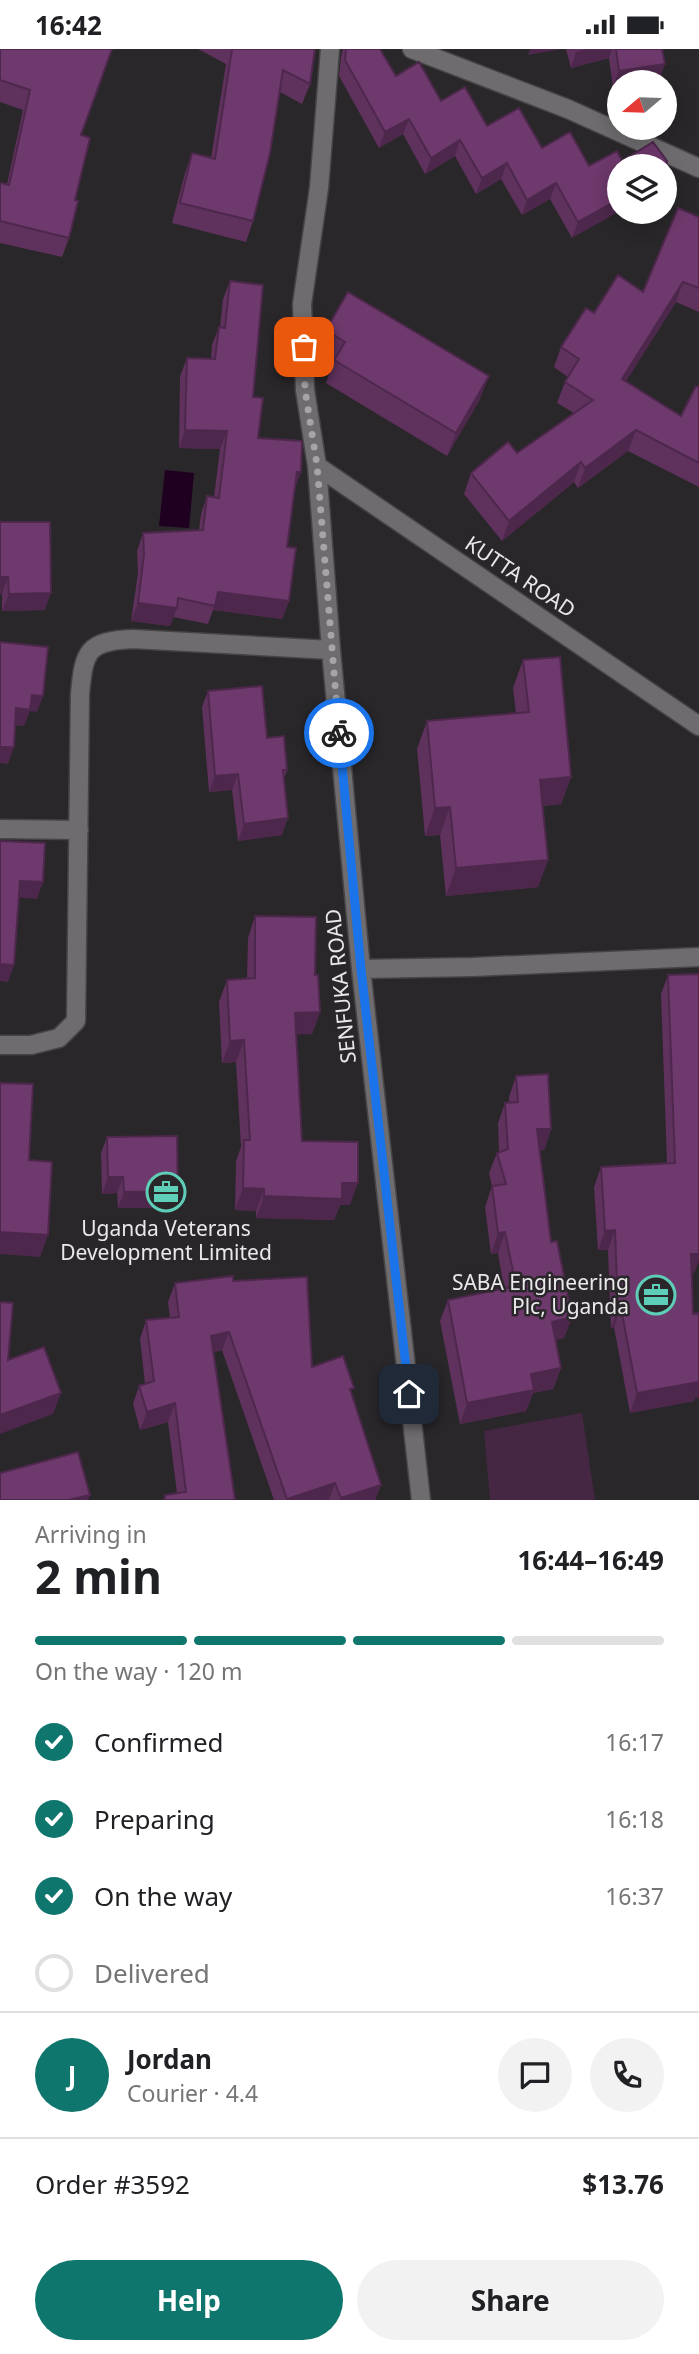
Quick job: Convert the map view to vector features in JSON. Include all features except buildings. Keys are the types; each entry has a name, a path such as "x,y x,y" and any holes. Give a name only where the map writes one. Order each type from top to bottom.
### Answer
{"street":[{"name":"SENFUKA ROAD","path":"330,49 319,188 302,304 305,390 317,465 331,650 361,969 421,1500"},
{"path":"412,49 568,109 699,168"},
{"name":"KUTTA ROAD","path":"317,465 699,726"},
{"path":"0,1045 31,1045 59,1038 76,1021 80,694 83,666 91,649 108,640 133,639 331,650"},
{"path":"0,829 79,830"},
{"path":"361,969 699,957"}],"shaded area":[{"path":"165,470 194,473 189,528 159,526"},
{"path":"582,1413 595,1500 490,1500 484,1431"}],"way so far":[{"path":"304,347 305,390 317,465 339,733"}],"place":[{"name":"Uganda Veterans Development Limited","path":"166,1192"},
{"name":"SABA Engineering Plc, Uganda","path":"656,1295"}],"route":[{"path":"339,733 361,969 409,1394"}]}
